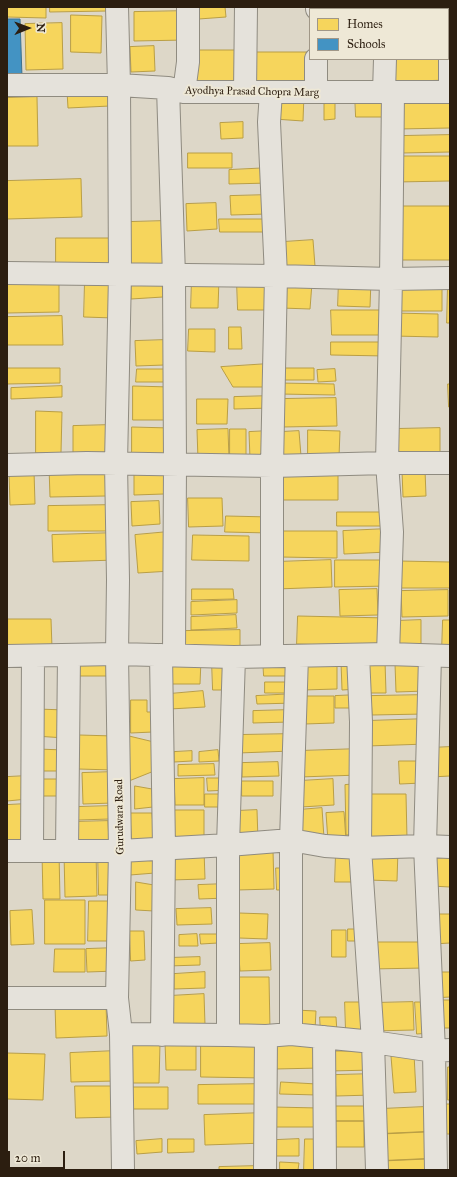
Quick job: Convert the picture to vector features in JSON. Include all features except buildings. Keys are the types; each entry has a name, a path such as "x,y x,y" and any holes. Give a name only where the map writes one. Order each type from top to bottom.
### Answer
{"street":[{"name":"Gurudwara Road","path":"117,7 120,274 116,463 120,850 118,998 121,1034 123,1170"},
{"path":"162,1035 167,655 175,464 174,276 176,90 188,62 188,7"},
{"path":"245,92 246,7"},
{"path":"450,7 450,92"},
{"path":"316,60 316,92"},
{"path":"385,60 388,92 391,279 386,463 392,532 388,654"},
{"name":"Ayodhya Prasad Chopra Marg","path":"7,85 119,85 176,90 245,92 450,92"},
{"path":"271,92 269,122 276,276 272,466 272,656"},
{"path":"7,273 276,276 391,279 450,278"},
{"path":"7,465 116,463 272,466 450,463"},
{"path":"7,656 117,654 234,657 388,654 440,656 425,846 442,1051 436,1170"},
{"path":"67,851 69,655"},
{"path":"358,655 361,722 360,848 373,1042 377,1170"},
{"path":"32,851 33,656"},
{"path":"291,1034 291,840 297,656"},
{"path":"228,1034 228,845 234,657"},
{"path":"7,852 120,850 228,845 291,840 325,846 360,848 425,846 450,847"},
{"path":"7,998 118,998"},
{"path":"121,1034 228,1034 266,1036 291,1034 373,1042 442,1051"},
{"path":"264,1170 266,1036"},
{"path":"324,1037 325,1170"}]}
